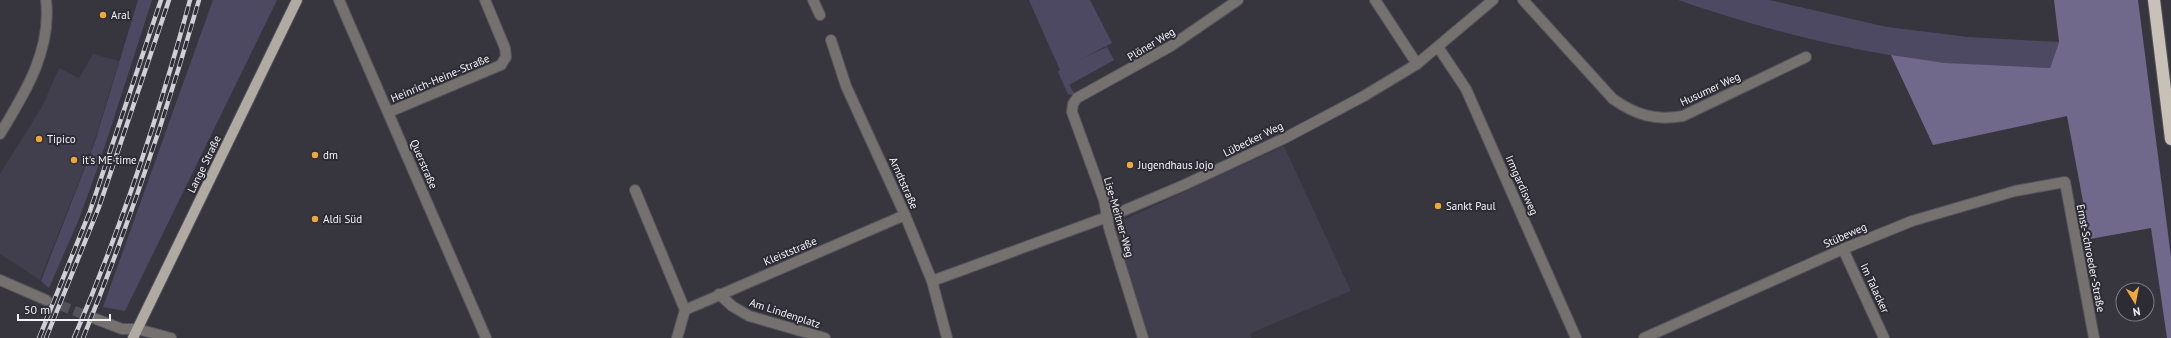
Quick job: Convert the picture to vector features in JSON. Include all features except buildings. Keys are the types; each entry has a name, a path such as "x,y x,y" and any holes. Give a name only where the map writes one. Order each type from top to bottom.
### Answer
{"highway":[{"path":"2154,0 2171,139"}],"main road":[{"name":"Lange Straße","path":"135,334 297,0"}],"street":[{"path":"0,134 31,82 41,55 46,30 46,0"},
{"name":"Querstraße","path":"339,0 486,338"},
{"name":"Heinrich-Heine-Straße","path":"389,112 501,65 506,57 505,48 485,0"},
{"path":"814,0 820,15"},
{"name":"Plöner Weg","path":"1073,104 1077,98 1171,46 1238,0"},
{"path":"1375,0 1417,64"},
{"name":"Lübecker Weg","path":"932,281 1108,217 1184,185 1285,138 1364,96 1417,64 1493,0"},
{"name":"Husumer Weg","path":"1523,0 1613,99 1627,109 1665,119 1683,116 1806,57"},
{"name":"Arndtstraße","path":"831,40 846,86 905,215 932,281 947,338"},
{"name":"Irmgardisweg","path":"1438,46 1466,89 1576,338"},
{"name":"Lise-Meitner-Weg","path":"1073,104 1072,112 1104,200 1109,228 1143,338"},
{"name":"Stübeweg","path":"1644,338 1844,249 1912,221 1972,202 2015,191 2065,182"},
{"name":"Ernst-Schroeder-Straße","path":"2065,182 2094,338"},
{"path":"635,190 685,310 677,338"},
{"name":"Kleiststraße","path":"685,310 719,294 905,215"},
{"name":"Im Talacker","path":"1844,249 1884,338"},
{"path":"0,280 46,300"},
{"name":"Am Lindenplatz","path":"719,294 749,316 825,338"},
{"path":"96,319 135,334 171,338"}],"shaded area":[{"path":"138,0 152,0 100,161 79,219 49,288 41,281 95,142"},
{"path":"213,0 277,0 125,311 103,307"},
{"path":"1029,0 1090,0 1112,43 1081,59 1107,47 1114,60 1069,85 1074,93 1072,95 1068,94 1058,72 1060,70"},
{"path":"1678,0 1769,0 1887,27 1968,37 2059,42 2050,68 1944,63 1876,53 1809,39 1743,21"},
{"path":"2054,0 2138,0 2171,257 2171,338 2167,338 2151,228 2090,239 2067,116 1933,145 1891,55 1945,63 2050,68 2059,42"},
{"path":"93,54 119,61 93,146 40,280 0,254 0,174 43,105 59,68 79,78"},
{"path":"1284,146 1351,291 1251,333 1251,338 1148,338 1119,252 1116,231 1119,222"}],"tunnel":[{"path":"46,300 96,319"}],"railway":[{"path":"39,338 90,211 161,0"},
{"path":"46,338 99,207 169,0"},
{"path":"74,338 108,255 138,171 190,0"},
{"path":"83,338 146,170 199,0"}],"place":[{"name":"Aral","path":"103,15"},
{"name":"Tipico","path":"39,139"},
{"name":"dm","path":"315,155"},
{"name":"it's ME time","path":"74,160"},
{"name":"Jugendhaus Jojo","path":"1130,165"},
{"name":"Sankt Paul","path":"1438,206"},
{"name":"Aldi Süd","path":"315,219"}]}
